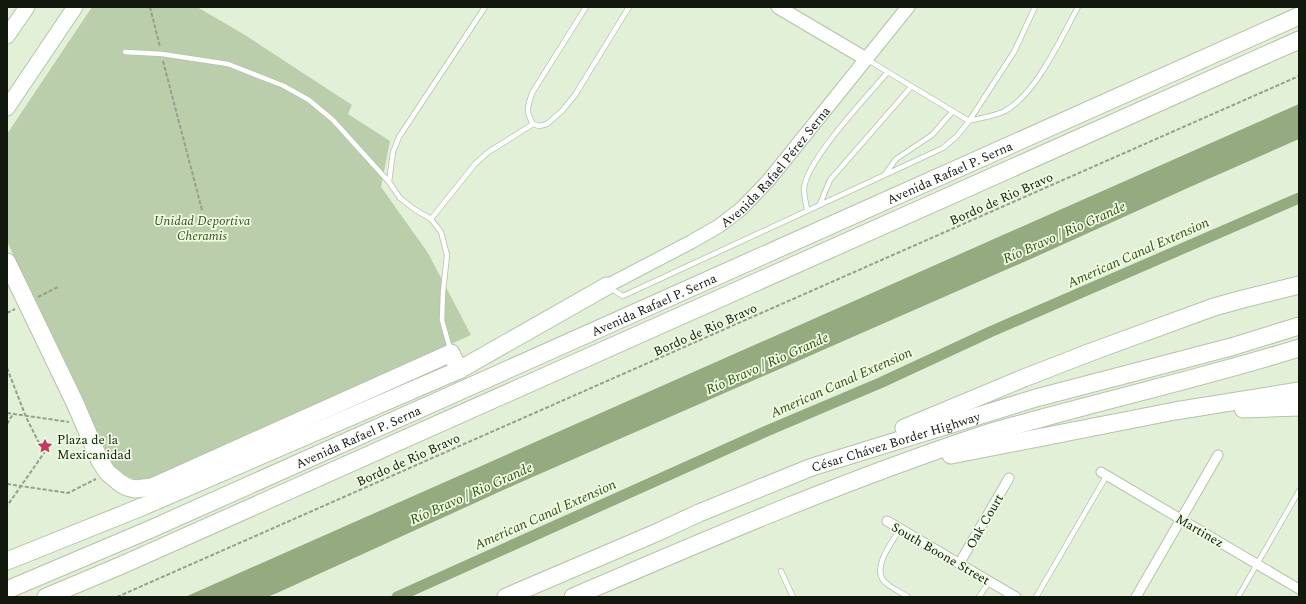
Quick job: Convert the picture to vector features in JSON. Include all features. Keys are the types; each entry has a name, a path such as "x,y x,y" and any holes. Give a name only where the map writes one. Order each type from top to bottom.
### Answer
{"highway":[{"name":"Avenida Rafael P. Serna","path":"7,590 151,529 1299,16"},
{"name":"Avenida Rafael P. Serna","path":"46,597 122,565 1299,40"},
{"path":"7,262 82,419 100,461 107,472 120,483 135,489 152,487 451,353 458,370"},
{"path":"812,467 1024,378 1091,352 1243,298 1299,285"},
{"path":"7,561 144,506 458,370 607,286"},
{"name":"César Chávez Border Highway","path":"506,597 699,513 812,467 1036,398 1231,347 1299,326"},
{"name":"César Chávez Border Highway","path":"573,597 786,507 890,467 984,434 1121,396 1244,365 1299,348"},
{"path":"890,467 1175,411 1299,391"},
{"path":"1175,411 1299,407"}],"main road":[{"path":"7,36 27,7"},
{"path":"7,108 75,7"},
{"path":"778,7 866,59"},
{"name":"Avenida Rafael Pérez Serna","path":"607,286 719,226 741,209 768,181 908,7"}],"street":[{"path":"1136,597 1218,455"},
{"name":"Martinez","path":"1104,474 1299,589"},
{"name":"Oak Court","path":"959,564 1009,478"},
{"name":"South Boone Street","path":"887,521 1016,597"}],"lane":[{"path":"389,182 392,152 399,137 485,7"},
{"path":"586,7 532,93 528,107 528,115 533,124 539,126 547,124 562,111 575,95 629,7"},
{"path":"607,286 623,296 886,173 943,148 957,136 969,121 1014,52 1035,7"},
{"path":"866,59 969,121 1004,111 1022,98 1038,78 1078,7"},
{"path":"125,52 162,54 228,64 284,86 309,100 333,120 389,182 400,198 414,209 431,219 441,232 447,255 442,320 451,353"},
{"path":"807,210 804,188 810,172 826,146 887,73"},
{"path":"820,204 830,180 911,87"},
{"path":"886,173 896,159 932,135 953,111"},
{"path":"431,219 475,164 487,153 533,124"},
{"path":"1036,597 1104,474"},
{"path":"1238,597 1299,491"},
{"path":"900,529 883,557 880,570 883,580 891,587 908,597"},
{"path":"780,571 793,597"},
{"path":"979,597 989,582"}],"path":[{"path":"150,7 202,210"},
{"name":"Bordo de Rio Bravo","path":"117,597 1299,76"},
{"path":"45,293 58,287"},
{"path":"7,313 14,310"},
{"path":"7,368 26,417 44,453 7,506"},
{"path":"7,413 73,423 82,419"},
{"path":"7,424 13,414"},
{"path":"7,484 68,493 107,472"}],"green space":[{"name":"Unidad Deportiva Cheramis","path":"92,7 197,7 245,35 352,105 348,114 390,141 381,187 428,253 471,335 148,480 133,479 117,469 113,465 33,300 7,241 7,134"}],"water":[{"name":"Río Bravo / Rio Grande","path":"1299,104 1299,139 1033,258 519,483 277,593 267,597 185,597"}],"waterway":[{"name":"American Canal Extension","path":"397,597 762,433 880,383 990,332 1299,198"}],"place":[{"name":"Plaza de la Mexicanidad","path":"45,446"}]}
